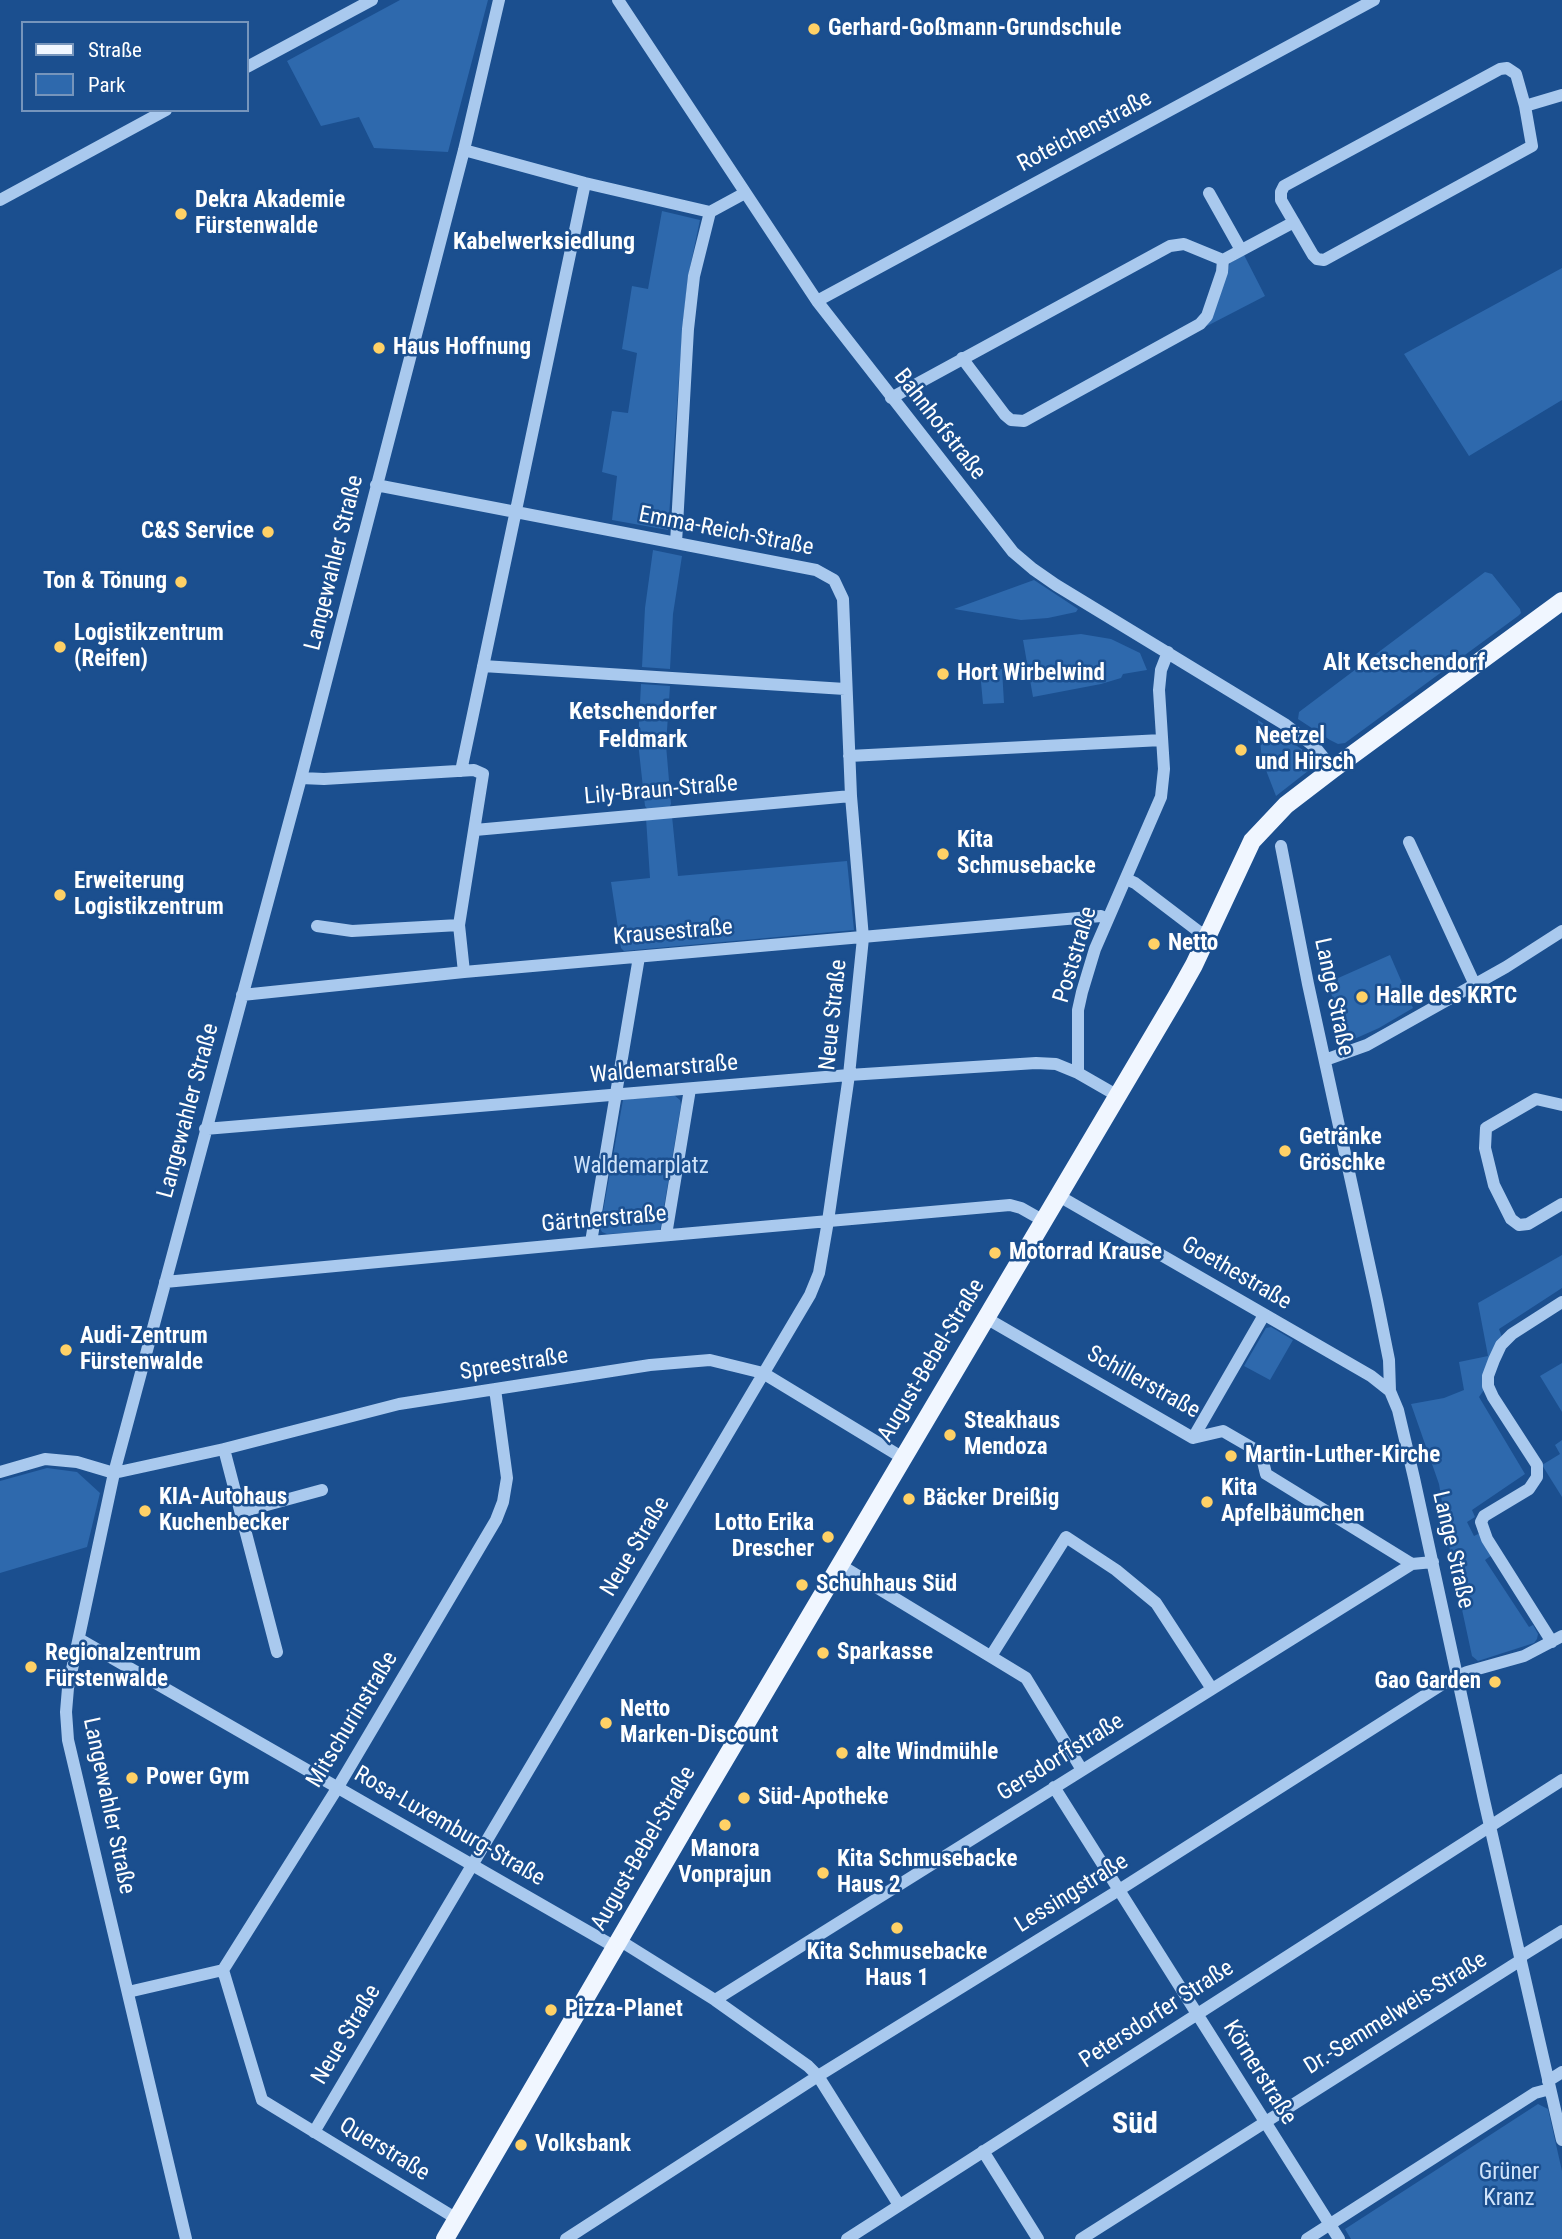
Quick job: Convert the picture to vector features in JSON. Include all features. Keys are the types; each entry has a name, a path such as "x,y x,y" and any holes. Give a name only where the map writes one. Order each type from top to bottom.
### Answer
{"main road":[{"name":"August-Bebel-Straße","path":"445,2239 1188,976 1245,853 1260,831 1286,805 1333,769 1562,601"}],"street":[{"path":"248,66 372,0"},
{"name":"Langewahler Straße","path":"186,2239 68,1740 68,1688 114,1473 301,778 464,150 499,0"},
{"name":"Bahnhofstraße","path":"618,0 817,301 1013,552 1056,585 1286,725 1315,747 1333,769"},
{"name":"Roteichenstraße","path":"817,301 1374,0"},
{"path":"1507,68 1516,74 1525,106 1532,140 1532,146 1527,150 1324,260 1313,255 1281,200 1284,186 1500,69 1507,68"},
{"path":"1525,106 1562,95"},
{"path":"0,200 162,112"},
{"path":"464,150 584,183 710,212 745,193"},
{"path":"461,771 584,183"},
{"path":"1209,193 1241,250"},
{"path":"676,543 688,329 694,276 710,212"},
{"path":"1223,260 1294,222"},
{"path":"891,398 1176,243 1223,260"},
{"path":"962,358 1005,415 1011,420 1024,421 1200,324 1207,316 1222,272 1223,260"},
{"name":"Emma-Reich-Straße","path":"376,485 816,570 834,580 843,599 851,796 863,938"},
{"name":"Poststraße","path":"1078,1073 1078,1010 1095,949 1161,797 1164,769 1159,691 1161,670 1168,652"},
{"path":"483,666 845,689"},
{"path":"849,755 1162,740"},
{"path":"301,778 474,770 483,774 459,925 464,972"},
{"name":"Lily-Braun-Straße","path":"475,830 851,796"},
{"path":"1409,842 1475,985"},
{"name":"Lange Straße","path":"1281,846 1377,1300 1389,1360 1390,1391 1398,1410 1433,1562 1562,2140"},
{"path":"1126,879 1198,931 1208,935"},
{"name":"Krausestraße","path":"242,995 464,972 1101,916 1107,919"},
{"path":"317,926 352,932 459,925"},
{"path":"1325,1060 1367,1045 1475,985 1562,931"},
{"name":"Neue Straße","path":"314,2132 810,1295 820,1273 828,1221 849,1075 863,938"},
{"path":"591,1242 639,957"},
{"name":"Waldemarstraße","path":"205,1129 849,1075 1048,1063 1078,1073 1118,1096"},
{"path":"666,1236 690,1089"},
{"path":"1562,1105 1536,1099 1486,1128 1485,1148 1494,1185 1511,1219 1519,1225 1528,1224 1562,1204"},
{"name":"Goethestraße","path":"1059,1196 1371,1376 1390,1391"},
{"name":"Gärtnerstraße","path":"165,1282 1010,1205 1044,1221"},
{"path":"1557,1639 1487,1539 1481,1522 1484,1516 1529,1489 1537,1477 1537,1465 1493,1397 1488,1386 1488,1376 1502,1345 1512,1334 1562,1302"},
{"path":"1193,1438 1265,1314"},
{"name":"Schillerstraße","path":"986,1318 1193,1438 1223,1431 1261,1453 1266,1474 1412,1564"},
{"name":"Spreestraße","path":"114,1473 224,1449 399,1404 650,1365 710,1360 763,1373 903,1458"},
{"name":"Mitschurinstraße","path":"223,1970 338,1787 496,1520 507,1478 495,1389"},
{"path":"224,1449 277,1652"},
{"path":"0,1472 45,1459 77,1462 114,1473"},
{"path":"241,1513 322,1490"},
{"path":"991,1656 1066,1537 1116,1570 1156,1602 1212,1689"},
{"name":"Gersdorffstraße","path":"715,2000 1412,1564 1433,1562"},
{"path":"840,1565 1026,1678 1082,1770"},
{"name":"Rosa-Luxemburg-Straße","path":"79,1639 715,2000 808,2066 818,2076 899,2206"},
{"name":"Lessingstraße","path":"573,2237 818,2076 1119,1890 1458,1675 1524,1656 1557,1639"},
{"name":"Petersdorfer Straße","path":"847,2239 1562,1780"},
{"name":"Körnerstraße","path":"1054,1787 1339,2239"},
{"name":"Dr.-Semmelweis-Straße","path":"1081,2239 1562,1931"},
{"path":"128,1992 223,1970"},
{"name":"Querstraße","path":"223,1970 262,2100 457,2219"},
{"path":"1307,2239 1549,2085 1562,2071"},
{"path":"983,2151 1038,2239"}],"green space":[{"path":"400,0 488,0 448,152 374,148 359,117 321,126 287,61"},
{"path":"662,211 700,220 688,277 683,322 668,530 612,520 617,476 602,472 612,411 628,413 637,353 622,349 632,286 648,289"},
{"path":"1244,255 1265,296 1207,326 1230,263"},
{"path":"1562,268 1562,400 1469,456 1404,354"},
{"path":"653,550 682,556 673,614 670,669 642,667 645,608"},
{"path":"1485,572 1492,574 1520,609 1518,616 1345,743 1338,744 1330,740 1298,719 1299,712"},
{"path":"1034,580 1078,609 1076,612 1021,620 954,609"},
{"path":"1081,634 1111,639 1140,653 1147,670 1123,674 1121,678 1101,684 1033,697 1023,640"},
{"path":"1002,669 1004,703 983,704 980,671"},
{"path":"641,684 670,686 666,745 671,804 669,808 649,811 645,806 638,742"},
{"path":"1258,720 1309,754 1313,763 1308,771 1276,796 1262,760"},
{"path":"672,816 678,876 847,861 854,930 624,951 621,948 611,882 650,878 646,818"},
{"path":"1390,955 1413,1008 1352,1040 1348,1037 1327,983"},
{"name":"Waldemarplatz","path":"674,1095 681,1105 660,1231 602,1232 600,1228 623,1100"},
{"path":"1562,1255 1562,1288 1499,1329 1502,1337 1484,1390 1479,1397 1525,1474 1472,1510 1475,1517 1467,1522 1474,1536 1480,1533 1492,1555 1485,1560 1529,1627 1533,1625 1538,1634 1537,1639 1534,1643 1478,1661 1472,1656 1452,1563 1439,1484 1411,1404 1444,1398 1464,1390 1459,1362 1488,1356 1478,1303"},
{"path":"1271,1327 1293,1340 1270,1380 1244,1366 1266,1328"},
{"path":"1562,1363 1562,1412 1540,1376"},
{"path":"1562,1440 1562,1497 1542,1465 1560,1454 1555,1445"},
{"path":"47,1468 77,1472 100,1493 87,1547 0,1573 0,1481"},
{"name":"Grüner Kranz","path":"1538,2104 1548,2109 1562,2171 1562,2239 1351,2239 1345,2229"}],"place":[{"name":"Gerhard-Goßmann-Grundschule","path":"814,29"},
{"name":"Dekra Akademie Fürstenwalde","path":"181,214"},
{"name":"Haus Hoffnung","path":"379,348"},
{"name":"C&S Service","path":"268,532"},
{"name":"Ton & Tönung","path":"181,582"},
{"name":"Logistikzentrum (Reifen)","path":"60,647"},
{"name":"Hort Wirbelwind","path":"943,674"},
{"name":"Neetzel und Hirsch","path":"1241,750"},
{"name":"Kita Schmusebacke","path":"943,854"},
{"name":"Erweiterung Logistikzentrum","path":"60,895"},
{"name":"Netto","path":"1154,944"},
{"name":"Halle des KRTC","path":"1362,997"},
{"name":"Getränke Gröschke","path":"1285,1151"},
{"name":"Motorrad Krause","path":"995,1253"},
{"name":"Audi-Zentrum Fürstenwalde","path":"66,1350"},
{"name":"Steakhaus Mendoza","path":"950,1435"},
{"name":"Martin-Luther-Kirche","path":"1231,1456"},
{"name":"Bäcker Dreißig","path":"909,1499"},
{"name":"Kita Apfelbäumchen","path":"1207,1502"},
{"name":"KIA-Autohaus Kuchenbecker","path":"145,1511"},
{"name":"Lotto Erika Drescher","path":"828,1537"},
{"name":"Schuhhaus Süd","path":"802,1585"},
{"name":"Sparkasse","path":"823,1653"},
{"name":"Regionalzentrum Fürstenwalde","path":"31,1667"},
{"name":"Gao Garden","path":"1495,1682"},
{"name":"Netto Marken-Discount","path":"606,1723"},
{"name":"alte Windmühle","path":"842,1753"},
{"name":"Power Gym","path":"132,1778"},
{"name":"Süd-Apotheke","path":"744,1798"},
{"name":"Manora Vonprajun","path":"725,1825"},
{"name":"Kita Schmusebacke Haus 2","path":"823,1873"},
{"name":"Kita Schmusebacke Haus 1","path":"897,1928"},
{"name":"Pizza-Planet","path":"551,2010"},
{"name":"Volksbank","path":"521,2145"}],"district":[{"name":"Kabelwerksiedlung","path":"544,243"},
{"name":"Alt Ketschendorf","path":"1404,664"},
{"name":"Ketschendorfer Feldmark","path":"643,727"},
{"name":"Süd","path":"1135,2125"}]}
